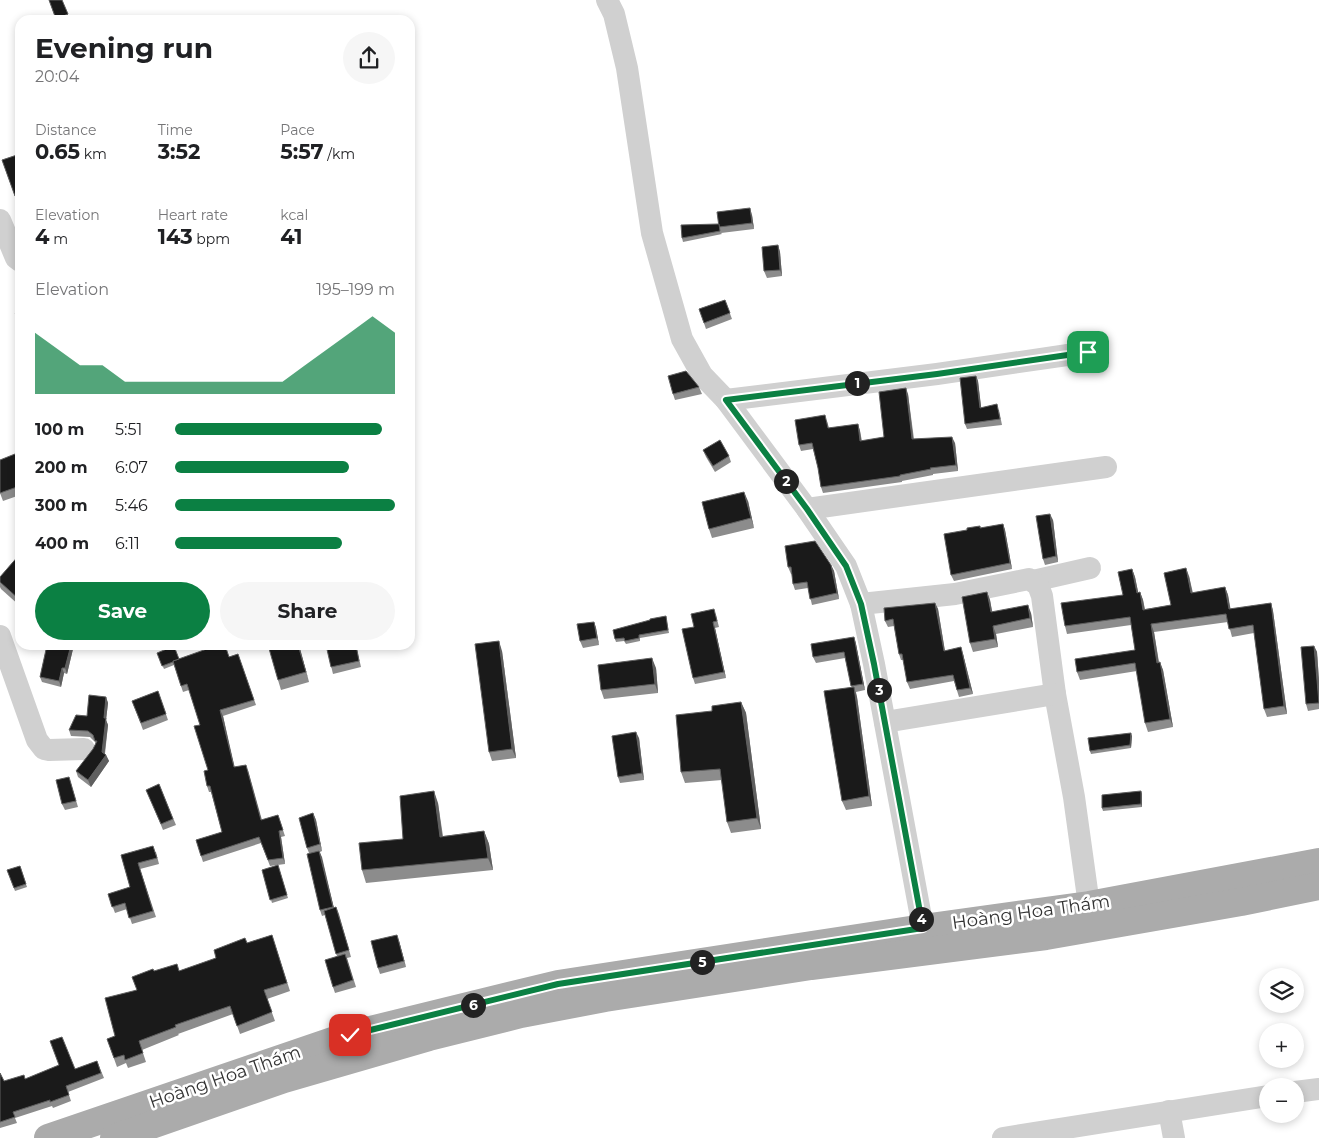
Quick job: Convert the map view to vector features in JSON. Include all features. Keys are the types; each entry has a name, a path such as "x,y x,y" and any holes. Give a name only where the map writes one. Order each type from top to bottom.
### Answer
{"main road":[{"name":"Hoàng Hoa Thám","path":"114,1138 284,1079 353,1047 429,1037 521,1014 606,998 811,966 1046,936 1240,890 1319,862"},
{"name":"Hoàng Hoa Thám","path":"48,1138 558,984 923,928 1089,905 1240,890 1319,886"}],"street":[{"path":"607,0 614,14 627,68 652,233 682,339 702,375 726,400 807,509 846,566 861,604 923,928"},
{"path":"0,220 15,256"},
{"path":"726,400 937,374 1088,352"},
{"path":"807,509 1106,467"},
{"path":"1033,581 1090,568"},
{"path":"861,604 955,594 1029,579 1038,585 1042,596 1055,694 1074,797 1089,905"},
{"path":"0,636 37,740 44,749 49,750 84,749"},
{"path":"885,722 1055,694"},
{"path":"1304,1091 1319,1089"},
{"path":"1003,1138 1259,1097"},
{"path":"1169,1111 1174,1138"}],"building":[{"path":"49,0 62,0 68,14 55,15"},
{"path":"15,156 15,196 2,160"},
{"path":"750,208 752,223 719,227 717,212"},
{"path":"719,224 720,231 682,238 681,225"},
{"path":"778,245 780,270 764,271 762,247"},
{"path":"725,300 730,313 704,323 699,309"},
{"path":"686,371 699,387 673,394 668,376"},
{"path":"976,376 980,408 997,404 1000,419 965,424 960,378"},
{"path":"906,388 912,439 952,437 956,465 930,468 900,476 821,487 812,443 799,445 795,420 825,415 828,428 858,424 860,441 884,437 879,392"},
{"path":"720,440 729,456 713,466 703,450"},
{"path":"15,454 15,488 0,493 0,460"},
{"path":"744,492 751,518 709,529 702,502"},
{"path":"1050,514 1056,556 1043,559 1036,516"},
{"path":"1003,524 1010,563 951,575 944,534 967,530 967,528"},
{"path":"815,541 831,565 837,593 810,599 807,582 793,584 791,567 788,567 785,546"},
{"path":"15,560 15,596 0,582 0,577"},
{"path":"1186,568 1191,593 1225,587 1229,609 1271,603 1284,706 1264,709 1253,625 1229,629 1226,614 1151,624 1157,663 1160,662 1170,719 1145,723 1135,663 1077,672 1075,659 1135,650 1130,617 1065,626 1061,603 1123,595 1118,572 1132,569 1137,593 1140,592 1143,610 1171,605 1164,573"},
{"path":"987,592 991,612 1028,605 1030,618 993,626 995,639 970,643 962,597"},
{"path":"935,603 944,651 961,647 970,688 957,690 953,675 907,682 902,654 899,654 893,619 885,621 884,608"},
{"path":"714,609 717,621 713,622 724,672 693,678 682,629 694,627 691,614"},
{"path":"666,616 668,630 639,635 639,638 625,641 624,638 615,639 613,630"},
{"path":"594,622 597,638 580,641 577,624"},
{"path":"854,637 863,684 851,686 844,652 813,657 811,644"},
{"path":"499,641 512,749 489,752 475,644"},
{"path":"1314,646 1319,703 1306,704 1301,647"},
{"path":"46,650 70,650 59,681 40,677"},
{"path":"164,650 176,650 179,659 162,666 157,653"},
{"path":"204,650 227,650 229,657 238,654 254,700 220,710 234,767 246,765 261,820 278,815 283,830 279,831 283,858 268,860 259,837 201,856 196,840 222,832 210,786 207,786 204,771 208,770 194,726 200,725 187,684 181,686 173,661"},
{"path":"269,650 299,650 306,672 278,680"},
{"path":"327,650 357,650 359,661 331,667"},
{"path":"652,658 655,684 601,690 598,665"},
{"path":"854,687 869,796 842,801 824,691"},
{"path":"158,691 166,714 141,723 132,701"},
{"path":"89,695 106,697 104,718 106,718 102,752 106,755 88,780 76,771 97,741 88,731 69,730 76,715 87,716"},
{"path":"741,702 757,818 727,822 720,769 681,772 676,715 712,711 712,706"},
{"path":"636,732 642,773 618,777 612,736"},
{"path":"1131,733 1130,745 1090,751 1088,738"},
{"path":"69,777 76,801 62,804 56,780"},
{"path":"159,784 173,819 161,824 146,790"},
{"path":"434,791 440,837 484,831 488,858 362,870 359,843 403,839 400,796"},
{"path":"1141,791 1141,804 1102,808 1102,795"},
{"path":"313,813 320,844 307,848 299,818"},
{"path":"153,846 157,858 138,863 153,911 129,918 125,903 112,907 108,894 130,887 121,855"},
{"path":"319,851 333,907 320,910 307,854"},
{"path":"278,865 287,895 270,900 262,870"},
{"path":"20,866 26,884 14,888 7,870"},
{"path":"336,907 349,950 336,954 324,911"},
{"path":"272,935 287,983 264,990 272,1012 237,1026 230,1006 175,1025 176,1027 139,1041 143,1053 125,1060 124,1055 114,1058 107,1039 115,1036 105,998 137,990 132,977 153,969 154,971 177,964 179,971 216,958 214,950 245,938 247,943"},
{"path":"397,935 404,961 378,968 371,941"},
{"path":"345,954 353,980 333,987 325,960"},
{"path":"62,1037 75,1069 97,1061 101,1073 66,1086 69,1095 13,1112 15,1117 0,1122 0,1073 4,1081 24,1075 25,1079 59,1065 50,1041"}],"route":[{"path":"350,1035 558,984 923,928 861,604 846,566 807,509 726,400 937,374 1088,352"}]}
